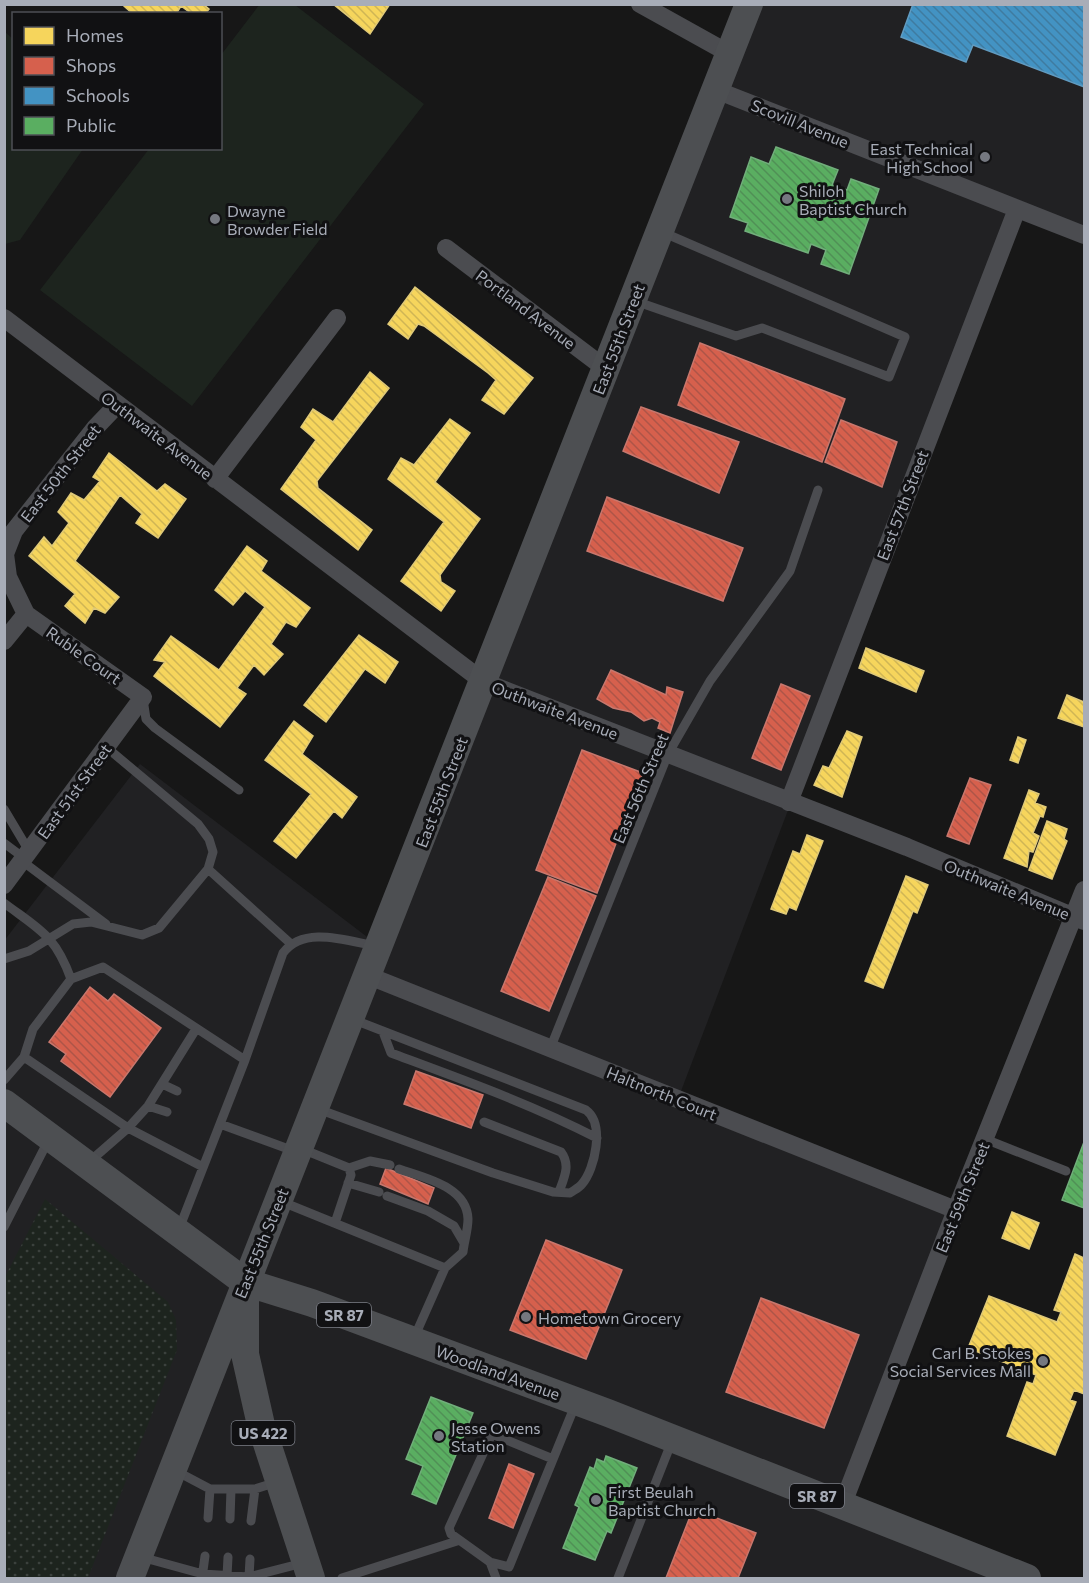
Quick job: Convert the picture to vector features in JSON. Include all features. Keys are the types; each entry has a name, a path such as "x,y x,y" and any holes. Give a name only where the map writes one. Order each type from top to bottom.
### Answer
{"main road":[{"name":"East 55th Street","path":"134,1568 245,1282 369,976 749,4"},
{"name":"Woodland Avenue","path":"4,1103 245,1282 577,1401 1027,1578"},
{"name":"US 422","path":"245,1282 245,1354 261,1425 267,1485 308,1571"}],"street":[{"path":"640,4 730,54"},
{"name":"Scovill Avenue","path":"716,90 1084,235"},
{"name":"East 57th Street","path":"789,802 1017,209"},
{"name":"Portland Avenue","path":"446,248 606,369"},
{"name":"Outhwaite Avenue","path":"4,318 484,682 1079,919"},
{"path":"215,479 337,318"},
{"name":"East 50th Street","path":"26,614 8,577 5,554 14,531 95,428 117,405"},
{"path":"4,641 26,614"},
{"name":"Ruble Court","path":"26,614 143,697"},
{"name":"East 51st Street","path":"4,885 143,697"},
{"name":"East 59th Street","path":"842,1506 985,1138 1079,919 1084,890"},
{"name":"Haltnorth Court","path":"369,976 956,1210"}],"lane":[{"path":"633,300 736,336 762,328 889,377 905,337 660,231"},
{"name":"East 56th Street","path":"550,1049 668,754 710,681 790,571 818,490"},
{"path":"143,697 143,709 151,724 239,790"},
{"path":"4,959 29,951 73,924 91,922 142,935 159,928 208,869 213,852 209,838 198,824 106,747"},
{"path":"4,809 25,857"},
{"path":"4,843 25,857 108,925"},
{"path":"208,869 290,943"},
{"path":"4,903 50,937 63,956 71,979"},
{"path":"178,1231 219,1128 231,1083 245,1060 280,959 290,943 301,938 319,937 380,946"},
{"path":"4,1080 24,1057 33,1029 71,979 103,967 245,1060"},
{"path":"315,1108 493,1173 559,1192 570,1193 582,1184 594,1155 597,1138 593,1115 586,1110 351,1019"},
{"path":"87,1163 128,1128 148,1106 162,1084 181,1062 196,1029"},
{"path":"383,1032 391,1053 505,1096 597,1138"},
{"path":"24,1057 128,1128 203,1167"},
{"path":"162,1084 177,1090"},
{"path":"148,1106 167,1112"},
{"path":"216,1106 225,1110"},
{"path":"484,1122 561,1152 567,1168 559,1192"},
{"path":"207,1128 219,1128 298,1150 349,1168 370,1161 394,1167 442,1184 465,1204 468,1219 463,1252 445,1268 413,1341"},
{"path":"4,1227 50,1136"},
{"path":"985,1138 1066,1171"},
{"path":"334,1222 351,1175 349,1168"},
{"path":"348,1183 429,1211 454,1226 464,1243"},
{"path":"278,1200 445,1268"},
{"path":"553,1460 492,1434 449,1528 458,1541 490,1562 509,1567 553,1460 577,1401"},
{"path":"618,1578 673,1438"},
{"path":"173,1468 210,1489 267,1485"},
{"path":"251,1521 267,1485"},
{"path":"208,1518 210,1489"},
{"path":"230,1519 231,1489"},
{"path":"342,1578 458,1541"},
{"path":"203,1576 205,1556"},
{"path":"227,1576 228,1557"},
{"path":"249,1577 250,1559"},
{"path":"490,1562 496,1578"},
{"path":"134,1568 203,1576 249,1577 308,1571"}],"shaded area":[{"name":"Dwayne Browder Field","path":"260,4 295,5 424,104 192,406 40,290 148,150 222,150 222,54"},
{"path":"749,5 1084,5 1084,236 1017,209 678,1099 956,1210 842,1506 1027,1578 5,1578 4,941 140,764 379,946"},
{"path":"5,32 12,38 12,150 82,150 20,240 5,244"},
{"path":"45,1199 168,1302 176,1320 177,1350 88,1578 5,1578 5,1277"}],"building: Homes":[{"path":"125,4 203,4 209,9 207,12 189,12 181,6 177,12 131,12 124,6"},
{"path":"333,4 390,4 370,34"},
{"path":"415,287 533,378 504,414 482,400 496,380 488,373 424,326 418,324 408,339 388,324"},
{"path":"370,372 389,388 317,481 318,488 372,530 358,550 281,489 316,440 301,427 313,409 333,422"},
{"path":"450,419 470,433 435,482 480,519 440,575 441,582 455,591 441,611 401,581 444,522 388,479 401,458 414,465"},
{"path":"109,453 157,491 165,484 186,499 158,538 136,523 142,514 120,495 75,561 119,597 105,613 94,608 85,623 65,606 75,594 29,556 44,537 52,546 69,523 58,512 71,493 84,500 100,481 93,477"},
{"path":"247,546 267,561 261,571 310,608 296,627 286,622 271,644 283,654 264,675 254,665 237,688 246,694 220,727 154,676 165,662 154,660 171,636 219,670 265,607 245,591 233,605 215,590"},
{"path":"359,635 398,662 385,683 365,669 326,722 304,705"},
{"path":"866,648 924,671 916,692 859,668"},
{"path":"1067,695 1084,702 1084,727 1058,718"},
{"path":"294,721 313,736 302,754 357,797 342,818 334,811 296,858 274,841 311,794 265,760"},
{"path":"847,731 862,737 842,797 814,785 823,766 829,768"},
{"path":"1018,737 1026,740 1018,763 1010,760"},
{"path":"1029,790 1039,794 1035,803 1046,807 1033,833 1039,836 1033,852 1029,851 1027,867 1004,858"},
{"path":"1047,821 1067,829 1064,839 1067,841 1052,879 1029,870"},
{"path":"807,835 823,841 796,910 789,907 786,914 771,909 793,851 800,854"},
{"path":"906,876 928,885 917,913 913,911 883,988 865,981"},
{"path":"1012,1212 1039,1223 1029,1249 1002,1238"},
{"name":"Carl B. Stokes Social Services Mall","path":"1075,1254 1084,1258 1084,1394 1074,1390 1070,1400 1076,1402 1055,1455 1007,1436 1027,1382 1033,1384 1036,1375 968,1348 989,1296 1057,1322 1061,1312 1054,1310"}],"building: Shops":[{"path":"700,343 845,399 822,462 678,405"},
{"path":"641,407 739,442 719,493 623,451"},
{"path":"841,420 897,442 882,487 825,462"},
{"path":"607,497 743,548 723,601 587,551"},
{"path":"611,670 666,695 667,687 683,692 670,733 658,728 660,722 652,718 644,721 631,712 613,708 597,699"},
{"path":"781,684 810,696 781,770 752,758"},
{"path":"582,750 643,773 597,893 536,870"},
{"path":"970,778 991,785 969,844 947,836"},
{"path":"548,877 596,896 549,1011 501,991"},
{"path":"90,987 108,1001 114,994 161,1028 110,1097 61,1061 66,1054 49,1042"},
{"path":"416,1071 483,1095 471,1128 404,1104"},
{"path":"386,1168 434,1188 428,1204 380,1184"},
{"path":"546,1240 622,1270 586,1359 510,1330"},
{"path":"761,1298 859,1335 824,1428 726,1392"},
{"path":"509,1464 534,1474 513,1528 489,1518"},
{"path":"693,1509 756,1533 738,1578 666,1578"}],"building: Schools":[{"path":"913,4 1084,4 1084,87 973,45 966,62 901,37"}],"building: Public":[{"path":"776,147 838,170 832,185 847,190 851,179 879,189 849,274 821,264 826,250 811,244 808,253 745,231 748,223 730,217 751,157 769,164"},
{"path":"1084,1142 1084,1208 1062,1200"},
{"name":"Jesse Owens Station","path":"431,1397 473,1413 436,1504 412,1494 423,1466 406,1459"},
{"path":"606,1456 637,1468 611,1533 607,1531 595,1560 563,1548 579,1507 575,1505 590,1467 594,1469 597,1459 604,1462"}],"place":[{"name":"East Technical High School","path":"985,157"},
{"name":"Shiloh Baptist Church","path":"787,199"},
{"name":"Dwayne Browder Field","path":"215,219"},
{"name":"Hometown Grocery","path":"526,1317"},
{"name":"Carl B. Stokes Social Services Mall","path":"1043,1361"},
{"name":"Jesse Owens Station","path":"439,1436"},
{"name":"First Beulah Baptist Church","path":"596,1500"}]}
